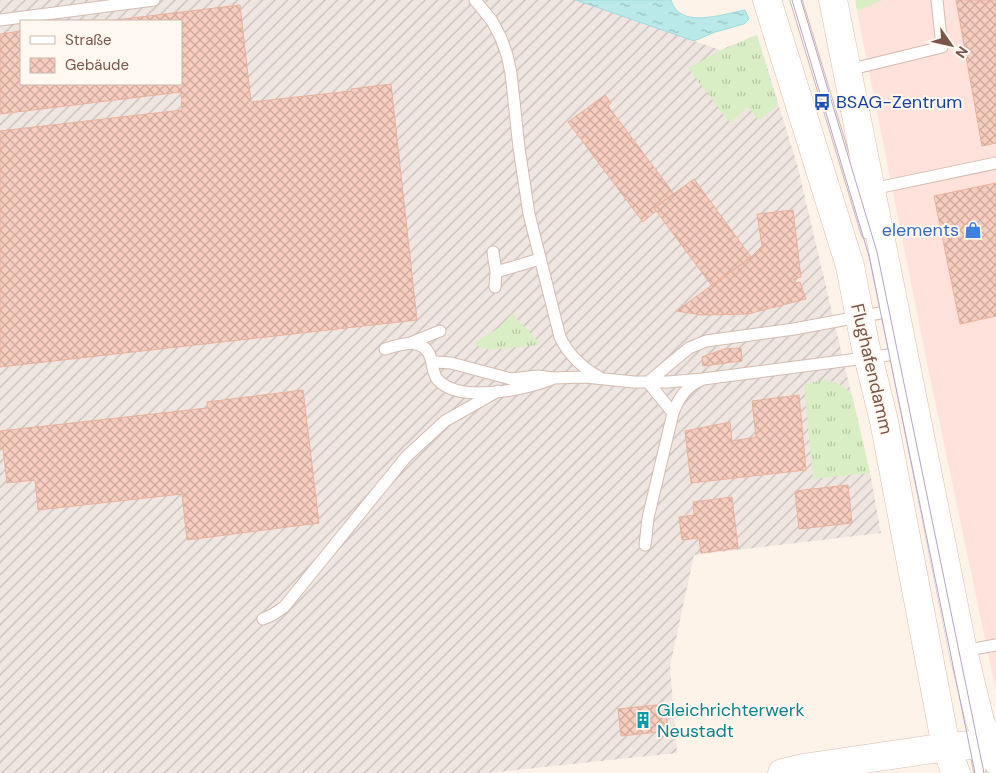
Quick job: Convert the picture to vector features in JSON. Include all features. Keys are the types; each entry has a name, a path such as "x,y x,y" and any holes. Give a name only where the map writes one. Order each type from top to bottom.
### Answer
{"main road":[{"name":"Flughafendamm","path":"767,0 850,266 880,313 889,355 888,440 946,746 956,773"},
{"name":"Flughafendamm","path":"833,0 872,189 880,313 980,722 989,748"},
{"path":"782,773 803,768 946,746 989,748"}],"lane":[{"path":"0,20 154,0"},
{"path":"475,0 492,21 502,38 511,72 519,148 529,214 560,337 564,345 586,368 605,379"},
{"path":"648,382 689,348 706,340 794,329 880,313 879,276 796,0"},
{"path":"848,70 942,48 937,0"},
{"path":"872,189 996,163"},
{"path":"494,252 495,287"},
{"path":"496,272 540,259"},
{"path":"385,349 410,343 440,331"},
{"path":"410,343 422,346 428,352 434,374 438,380 444,385 461,392 498,391 535,386 553,378"},
{"path":"436,362 451,363 511,379 538,376 553,378 585,377 648,382 703,380 889,355 989,748 980,773"},
{"path":"645,545 648,518 673,413 679,399 687,390 703,380"},
{"path":"648,382 673,413"},
{"path":"264,619 284,607 406,457 445,421 498,391"},
{"path":"963,651 996,645"}],"shaded area":[{"path":"0,0 576,0 720,50 757,35 797,164 870,473 881,533 694,555 670,666 677,753 488,773 0,773"},
{"path":"880,0 996,0 996,691 927,363 857,11"}],"green space":[{"path":"855,0 883,0 857,11"},
{"path":"757,35 778,105 759,120 748,107 730,123 688,68 720,51"},
{"path":"512,314 539,342 538,345 489,350 475,345 477,341 497,329"},
{"path":"825,380 840,384 852,395 870,473 813,479 804,384"}],"water":[{"path":"576,0 671,0 676,9 683,15 703,18 745,10 749,19 744,24 715,32 694,41"}],"building":[{"path":"956,0 996,0 996,143 982,146"},
{"path":"240,5 251,102 351,91 351,89 391,84 417,320 0,367 0,131 182,110 181,92 0,114 0,34 20,31 20,85 182,85 182,20 115,20"},
{"path":"605,95 611,103 608,106 674,194 654,208 656,211 643,222 568,122"},
{"path":"694,179 751,257 712,286 654,208"},
{"path":"996,183 996,316 960,324 934,196"},
{"path":"793,210 801,277 794,279 795,283 800,282 806,299 748,314 702,315 676,311 751,257 762,246 757,214"},
{"path":"741,348 742,361 703,366 702,357 724,349"},
{"path":"303,390 319,523 187,540 182,494 38,510 35,480 7,483 3,449 0,449 0,431 207,408 207,402"},
{"path":"799,395 806,470 691,483 685,431 730,422 732,441 756,437 752,401"},
{"path":"848,485 852,523 799,529 795,491"},
{"path":"732,497 738,548 701,553 699,538 682,540 679,517 694,515 693,502"},
{"name":"Gleichrichterwerk Neustadt","path":"665,704 668,731 621,736 618,709"}],"tram line":[{"path":"792,0 869,256 975,773"},
{"path":"801,0 877,252 984,773"}],"place":[{"name":"BSAG-Zentrum","path":"822,102"},
{"name":"elements","path":"973,230"},
{"name":"Gleichrichterwerk Neustadt","path":"643,720"}]}
